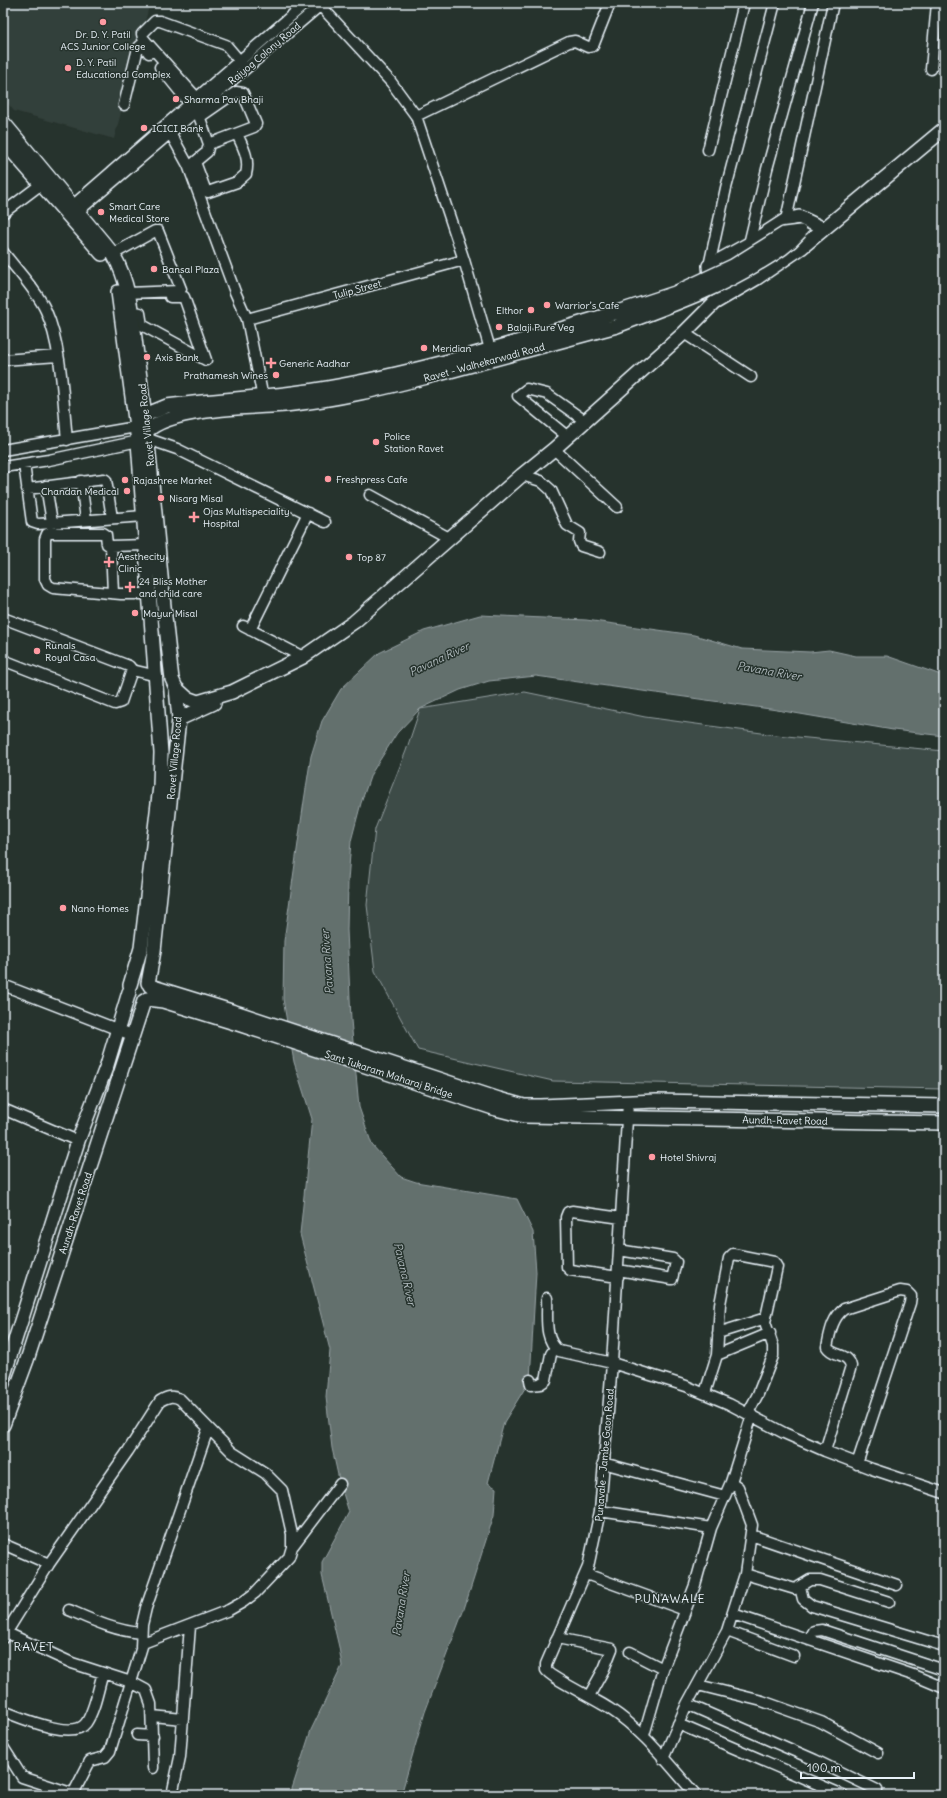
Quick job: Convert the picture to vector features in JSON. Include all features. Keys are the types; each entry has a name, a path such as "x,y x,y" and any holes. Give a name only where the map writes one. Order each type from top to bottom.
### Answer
{"main road":[{"name":"Ravet Village Road","path":"3,122 72,211 104,257 111,269 121,301 142,435 179,722 149,985"},
{"path":"160,729 174,731 179,722 232,692 303,658 354,622 522,474 554,449 684,333 714,303 763,274 801,248 944,129"},
{"name":"Ravet Village Road","path":"3,141 40,185 72,211 113,254 121,270 129,301 145,415"},
{"path":"714,303 709,266 749,244 786,220 798,217 824,230"},
{"name":"Ravet - Walhekarwadi Road","path":"492,355 617,326 681,303 736,278 788,246 800,232 812,224"},
{"name":"Ravet - Walhekarwadi Road","path":"145,415 167,406 357,395 492,355 675,293 733,266 784,234 800,232"},
{"name":"Ravet - Walhekarwadi Road","path":"142,435 172,418 264,401"},
{"path":"142,435 145,415"},
{"name":"Ravet Village Road","path":"130,988 142,948 160,786 160,729 155,688 157,679 144,516 142,435"},
{"path":"157,679 164,677 174,684 188,698 198,702 232,692"},
{"path":"139,980 240,1019 163,1001 134,1000 130,988 139,980"},
{"path":"146,1000 151,993 149,985"},
{"name":"Aundh-Ravet Road","path":"3,1378 78,1141 107,1065 130,988"},
{"name":"Aundh-Ravet Road","path":"3,1425 30,1353 132,1035 146,1000"},
{"name":"Sant Tukaram Maharaj Bridge","path":"240,1019 510,1103 541,1111"},
{"name":"Aundh-Ravet Road","path":"541,1111 656,1101 944,1106"},
{"name":"Aundh-Ravet Road","path":"541,1111 627,1118 944,1123"}],"street":[{"name":"Rajyog Colony Road","path":"72,211 82,208 168,129 196,107 306,3"},
{"path":"416,116 569,42 575,41 588,47 593,46 610,3"},
{"path":"708,150 744,3"},
{"path":"709,266 726,188 775,3"},
{"path":"749,244 767,169 813,3"},
{"path":"786,220 833,3"},
{"path":"931,69 937,3"},
{"name":"Rajyog Colony Road","path":"242,65 321,4"},
{"path":"321,4 391,82 416,116 464,260 492,355"},
{"path":"237,134 247,155 248,162 246,174 237,182 208,192 205,189 195,162 207,152 209,144 196,107 143,38 142,34 155,21 160,21 226,45 242,65"},
{"path":"124,105 138,48 141,45 144,46 196,107"},
{"path":"196,107 240,91 243,93 256,124 254,127 209,144"},
{"path":"168,129 188,165 235,292 247,319 264,401"},
{"path":"3,213 40,185"},
{"path":"113,254 155,231 158,231 181,289 179,291 129,301"},
{"path":"3,252 46,311 58,356 67,440"},
{"name":"Tulip Street","path":"247,319 464,260"},
{"path":"184,297 206,360 142,325 140,313 129,301 184,297"},
{"path":"684,333 751,377"},
{"path":"3,360 58,356"},
{"path":"568,436 518,396 527,389 547,394 584,421"},
{"path":"3,467 24,464 142,435"},
{"path":"3,450 67,440 142,435 177,449 325,522"},
{"path":"554,449 617,507"},
{"path":"24,464 32,522 38,524 144,516"},
{"path":"522,474 541,481 551,490 567,525 580,533 579,541 582,546 600,552"},
{"path":"27,489 100,478 106,480 112,518"},
{"path":"81,481 86,520"},
{"path":"46,486 52,522"},
{"path":"370,495 449,538"},
{"path":"303,658 246,628 308,513"},
{"path":"146,545 111,546 107,544 106,535 103,533 47,534 45,538 45,579 48,585 53,588 113,593 150,594"},
{"path":"111,546 113,593"},
{"path":"3,618 129,666 132,670 157,679"},
{"path":"3,660 115,704 121,702 132,670"},
{"path":"3,985 132,1035"},
{"name":"Punavale - Jambe Gaon Road","path":"628,1103 620,1250 600,1511 586,1574 546,1664 546,1670 548,1674 589,1696 625,1719 644,1735 663,1759 696,1795"},
{"path":"3,1110 78,1141"},
{"path":"620,1250 673,1260 676,1262 672,1279 570,1270 567,1267 566,1216 568,1212 572,1211 621,1218"},
{"path":"644,1735 664,1669 705,1555 711,1528 732,1482 750,1414 773,1356 773,1346 767,1327 766,1318 776,1264 774,1262 731,1255 720,1304 717,1355 705,1393"},
{"path":"825,1451 851,1366 850,1361 843,1355 829,1351 827,1347 833,1322 838,1314 844,1309 900,1291 907,1292 911,1296 910,1303 857,1464"},
{"path":"547,1298 548,1338 555,1348 567,1354 612,1363 705,1393 750,1414 784,1433 825,1451 857,1464 944,1493"},
{"path":"718,1333 766,1318"},
{"path":"717,1355 770,1333"},
{"path":"530,1380 531,1385 540,1384 546,1380 551,1354 555,1348"},
{"path":"141,1647 146,1641 190,1626 229,1610 255,1593 289,1557 292,1547 292,1534 282,1490 265,1473 232,1452 180,1399 175,1396 166,1397 160,1401 125,1455 49,1564 5,1636 72,1663 142,1687 148,1693 152,1716 153,1768"},
{"path":"3,1747 22,1777 76,1795 90,1761 105,1757 110,1751 141,1647 141,1633 146,1608 208,1429"},
{"path":"603,1463 725,1496"},
{"path":"663,1759 687,1704 727,1631 745,1574 752,1525 738,1487 732,1482"},
{"path":"292,1547 340,1484"},
{"path":"600,1511 711,1528"},
{"path":"751,1535 897,1584"},
{"path":"3,1544 49,1564"},
{"path":"586,1574 685,1610"},
{"path":"745,1574 791,1589 800,1587 810,1580 820,1580 889,1602"},
{"path":"800,1587 803,1599 812,1606 944,1646"},
{"path":"69,1610 127,1632 141,1633"},
{"path":"733,1614 913,1675 944,1688"},
{"path":"172,1795 180,1757 190,1626"},
{"path":"809,1640 814,1631 822,1630 944,1670"},
{"path":"727,1631 794,1656"},
{"path":"557,1638 612,1649 604,1669 589,1696"},
{"path":"630,1652 664,1669"},
{"path":"3,1711 53,1728 65,1730 85,1725 91,1713 102,1673"},
{"path":"698,1685 755,1698 821,1722 878,1753"},
{"path":"687,1704 815,1760 877,1790"},
{"path":"152,1716 183,1719"},
{"path":"678,1724 843,1795"},
{"path":"137,1735 153,1736"}],"shaded area":[{"name":"D. Y. Patil Educational Complex","path":"3,3 150,3 114,139 14,111 3,98"},
{"path":"525,692 645,717 776,735 944,751 944,1089 553,1081 418,1050 375,971 367,905 375,829 406,751 420,709"}],"water":[{"name":"Pavana River","path":"480,615 586,620 694,635 742,649 810,652 829,650 856,656 887,656 944,676 944,736 893,730 777,710 536,676 489,681 460,690 420,709 397,733 371,774 361,803 351,841 348,881 347,930 351,1020 359,1107 372,1145 401,1177 416,1182 517,1199 533,1232 536,1272 530,1380 504,1422 488,1483 496,1488 494,1515 464,1609 425,1712 401,1795 290,1795 311,1730 342,1666 322,1575 322,1562 349,1512 340,1484 332,1448 326,1397 330,1350 300,1234 312,1119 294,1062 283,999 284,941 311,756 322,721 341,689 379,653 424,631"}],"place":[{"name":"Dr. D. Y. Patil ACS Junior College","path":"103,22"},
{"name":"D. Y. Patil Educational Complex","path":"68,68"},
{"name":"Sharma Pav Bhaji","path":"176,99"},
{"name":"ICICI Bank","path":"144,128"},
{"name":"Smart Care Medical Store","path":"101,212"},
{"name":"Bansal Plaza","path":"154,269"},
{"name":"Warrior’s Cafe","path":"547,305"},
{"name":"Elthor","path":"531,310"},
{"name":"Balaji Pure Veg","path":"499,327"},
{"name":"Meridian","path":"424,348"},
{"name":"Axis Bank","path":"147,357"},
{"name":"Generic Aadhar","path":"271,363"},
{"name":"Prathamesh Wines","path":"276,375"},
{"name":"Police Station Ravet","path":"376,442"},
{"name":"Freshpress Cafe","path":"328,479"},
{"name":"Rajashree Market","path":"125,480"},
{"name":"Chandan Medical","path":"127,491"},
{"name":"Nisarg Misal","path":"161,498"},
{"name":"Ojas Multispeciality Hospital","path":"194,517"},
{"name":"Top 87","path":"349,557"},
{"name":"Aesthecity Clinic","path":"109,562"},
{"name":"24 Bliss Mother and child care","path":"130,587"},
{"name":"Mayur Misal","path":"135,613"},
{"name":"Runals Royal Casa","path":"37,651"},
{"name":"Nano Homes","path":"63,908"},
{"name":"Hotel Shivraj","path":"652,1157"}],"district":[{"name":"PUNAWALE","path":"670,1599"},
{"name":"RAVET","path":"34,1647"}]}
